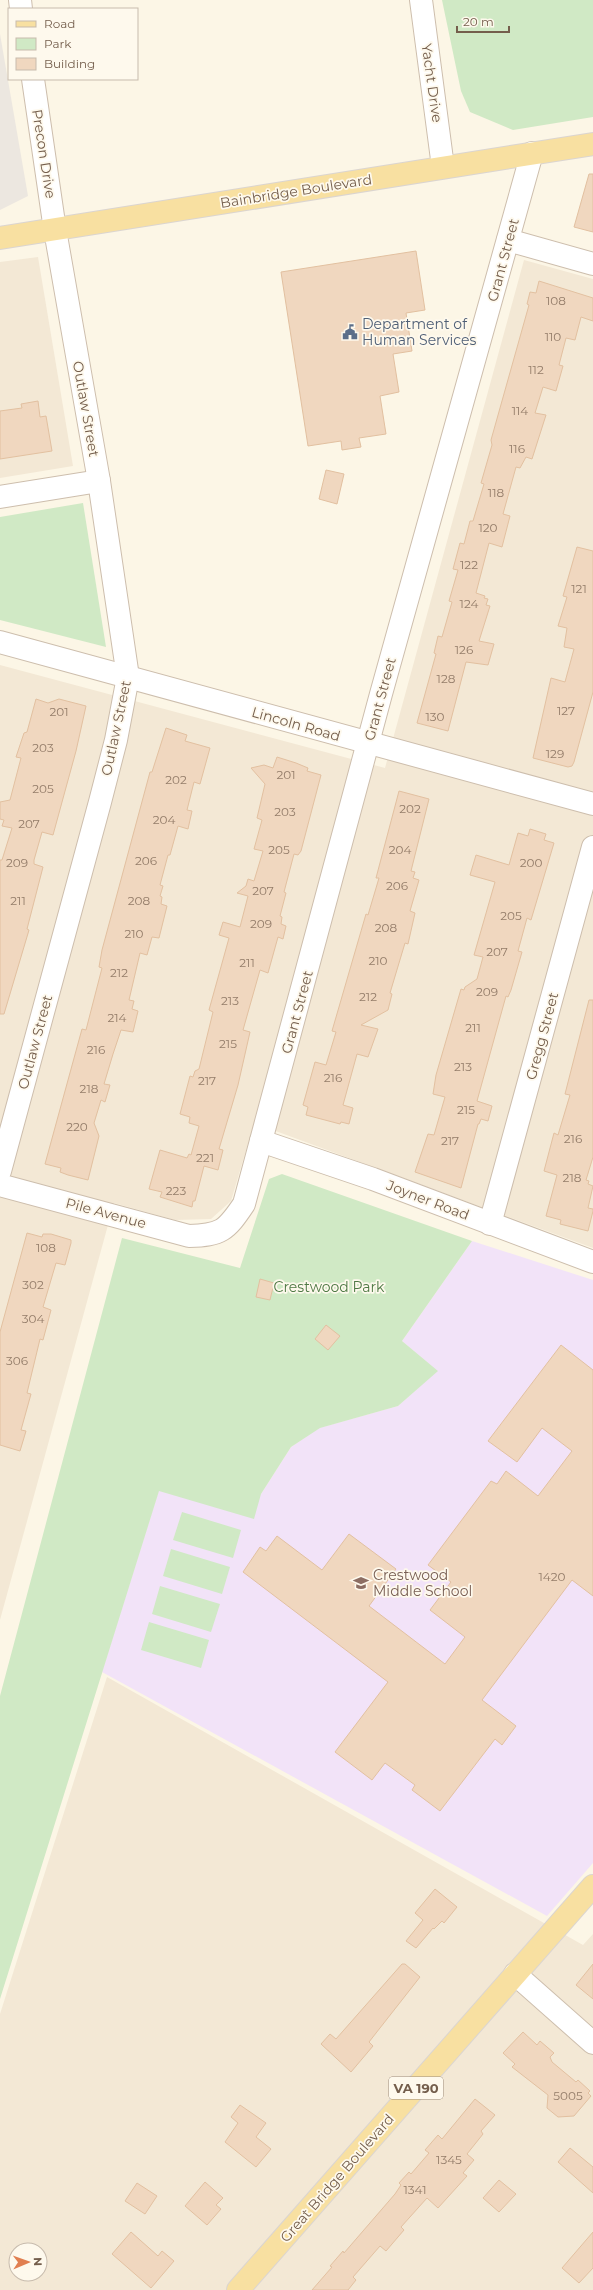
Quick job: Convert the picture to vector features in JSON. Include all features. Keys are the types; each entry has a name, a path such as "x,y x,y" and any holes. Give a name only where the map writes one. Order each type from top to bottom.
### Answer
{"main road":[{"name":"Bainbridge Boulevard","path":"0,238 593,144"},
{"name":"Great Bridge Boulevard","path":"238,2290 593,1886"}],"street":[{"name":"Yacht Drive","path":"421,0 443,167"},
{"name":"Precon Drive","path":"33,80 55,230"},
{"name":"Grant Street","path":"213,1235 232,1222 244,1204 368,744 532,153"},
{"name":"Outlaw Street","path":"0,1171 100,802 116,740 128,677 99,481 55,230"},
{"path":"508,240 593,264"},
{"path":"0,496 99,481"},
{"name":"Lincoln Road","path":"0,642 368,744 593,804"},
{"name":"Gregg Street","path":"490,1224 593,847"},
{"name":"Joyner Road","path":"261,1141 373,1179 593,1262"},
{"name":"Pile Avenue","path":"0,1185 189,1236 213,1235"},
{"path":"515,1974 593,2043"}],"shaded area":[{"path":"0,34 28,196 0,210"},
{"path":"38,257 73,466 0,478 0,262"},
{"path":"524,260 593,279 593,1248 254,1123 231,1201 211,1219 175,1220 114,1203 0,1620 0,665 385,768"},
{"name":"Crestwood Middle School","path":"472,1241 593,1280 593,1863 547,1916 102,1672 159,1490 171,1494 261,1494 291,1447 319,1428 398,1406 437,1371 402,1341"},
{"path":"107,1677 583,1945 593,1934 593,2290 0,2290 0,2014"}],"green space":[{"path":"442,0 593,0 593,117 513,130 470,112 461,91"},
{"path":"83,503 106,647 0,620 0,517"},
{"name":"Crestwood Park","path":"282,1174 472,1241 402,1341 438,1371 398,1406 320,1428 291,1447 261,1494 254,1519 159,1491 0,1999 0,1696 122,1238 240,1268 269,1179"},
{"path":"182,1512 241,1530 233,1558 173,1540"},
{"path":"171,1549 230,1567 222,1594 163,1576"},
{"path":"160,1586 220,1604 211,1632 152,1614"},
{"path":"149,1622 209,1640 201,1668 141,1650"}],"building":[{"path":"589,174 593,174 593,232 574,227"},
{"name":"Department of Human Services","path":"416,251 425,310 406,313 412,351 393,354 399,392 380,396 386,434 359,438 361,447 342,450 341,441 308,446 281,272"},
{"path":"539,281 593,298 593,321 581,317 575,340 566,338 559,365 563,366 556,391 543,387 535,413 546,415 532,459 526,457 520,468 516,467 503,514 510,516 502,547 489,543 476,593 485,596 484,598 488,599 486,605 490,606 479,641 494,644 488,665 466,662 448,731 417,723 436,654 434,653 438,636 442,637 452,602 449,601 458,570 453,569 460,543 464,544 470,521 473,521 484,484 481,483 492,445 491,440 529,305 527,304 530,292 536,293"},
{"path":"38,401 40,417 46,416 52,451 0,459 0,411 22,408 21,404"},
{"path":"326,470 344,474 337,504 319,499"},
{"path":"577,547 593,551 593,692 574,762 572,766 568,767 533,758 551,678 565,682 574,649 564,647 567,628 558,626 567,597 563,596"},
{"path":"36,699 48,703 59,699 86,706 76,751 53,835 42,832 34,860 34,864 43,867 27,929 29,930 4,1014 0,1014 0,860 2,860 12,828 2,826 4,820 0,819 0,802 10,800 21,758 16,757 24,733 27,732"},
{"path":"166,728 187,735 185,741 210,748 200,784 194,782 187,810 192,811 188,829 178,826 170,855 168,855 160,885 163,886 160,896 162,897 161,904 167,906 159,938 152,937 147,955 140,953 129,1000 134,1001 132,1009 138,1011 133,1032 121,1030 104,1084 110,1085 105,1102 101,1100 94,1123 99,1136 88,1180 68,1175 60,1172 61,1168 45,1164 82,1029 86,1030 102,968 99,967 102,950 150,772 152,772"},
{"path":"277,757 296,763 308,768 307,771 321,775 301,851 298,855 294,854 284,892 286,893 280,916 282,917 281,924 286,926 283,939 278,937 268,973 260,970 243,1030 250,1032 238,1085 219,1149 223,1150 218,1170 204,1166 192,1207 160,1197 162,1192 149,1189 160,1150 187,1158 189,1154 191,1155 199,1126 189,1123 190,1117 180,1114 190,1076 193,1077 195,1071 199,1069 213,1012 209,1010 229,938 219,935 223,922 240,927 248,896 237,893 246,886 248,879 254,881 263,851 254,849 262,820 257,818 265,784 251,768 264,765 273,768"},
{"path":"399,791 429,799 411,871 415,872 413,878 419,880 410,911 415,913 408,944 405,943 390,993 392,994 388,1010 361,1025 378,1029 368,1057 357,1054 343,1105 353,1108 349,1124 341,1122 340,1124 306,1115 308,1107 303,1105 315,1062 326,1065 336,1032 332,1031 366,914 368,915 379,878 376,878"},
{"path":"530,829 546,834 544,840 554,843 531,920 527,918 518,951 522,952 511,990 508,997 506,996 477,1101 492,1106 488,1121 481,1119 478,1124 461,1188 415,1172 428,1134 434,1135 445,1097 433,1094 436,1075 461,989 464,990 465,987 477,979 483,957 474,955 495,882 470,875 476,855 509,865 518,833 528,836"},
{"path":"589,1000 593,1000 593,1157 586,1180 589,1181 588,1184 593,1186 588,1208 593,1209 593,1211 588,1231 560,1224 561,1220 546,1216 557,1175 544,1171 554,1133 558,1135 570,1095 565,1094"},
{"path":"27,1233 42,1237 43,1234 51,1234 71,1240 71,1243 65,1265 56,1263 43,1307 51,1310 43,1340 40,1339 27,1393 31,1394 21,1430 26,1431 20,1451 0,1445 0,1332"},
{"path":"260,1279 274,1283 270,1300 256,1297"},
{"path":"326,1325 340,1336 328,1350 315,1339"},
{"path":"561,1345 593,1370 593,1596 572,1580 482,1700 516,1726 502,1745 495,1739 440,1811 412,1790 415,1785 385,1763 372,1780 335,1752 388,1682 243,1572 260,1547 266,1551 277,1536 322,1570 349,1534 396,1569 369,1606 445,1664 465,1637 430,1610 451,1582 428,1565 491,1481 497,1484 506,1471 538,1496 572,1451 542,1428 517,1462 488,1441"},
{"path":"435,1889 457,1907 444,1923 442,1921 434,1929 433,1928 416,1948 406,1941 423,1920 415,1913"},
{"path":"402,1964 405,1964 420,1977 369,2042 373,2046 351,2072 321,2044 330,2034 336,2039"},
{"path":"593,1964 593,1999 576,1985"},
{"path":"523,2032 537,2045 540,2041 554,2053 550,2057 552,2062 576,2082 578,2080 590,2091 588,2093 591,2096 574,2116 558,2117 547,2108 548,2095 512,2067 515,2064 503,2053"},
{"path":"475,2099 495,2115 481,2131 483,2134 467,2154 474,2160 463,2173 467,2176 438,2208 427,2198 401,2227 404,2230 386,2251 380,2246 353,2277 356,2280 348,2290 312,2290 332,2267 330,2266 343,2251 344,2253 395,2194 401,2185 399,2183 409,2172 411,2174 429,2153 425,2150 438,2135 442,2139"},
{"path":"240,2105 266,2123 256,2137 271,2149 256,2167 225,2142 238,2123 231,2117"},
{"path":"570,2148 593,2167 593,2193 558,2162"},
{"path":"499,2180 516,2194 499,2212 483,2198"},
{"path":"205,2182 223,2198 216,2205 221,2209 207,2225 185,2206"},
{"path":"137,2183 157,2196 145,2214 125,2201"},
{"path":"131,2232 158,2256 162,2251 174,2261 151,2288 112,2254"},
{"path":"593,2232 593,2268 579,2283 562,2268"}],"place":[{"name":"Department of Human Services","path":"350,332"},
{"name":"Crestwood Middle School","path":"361,1583"}]}
